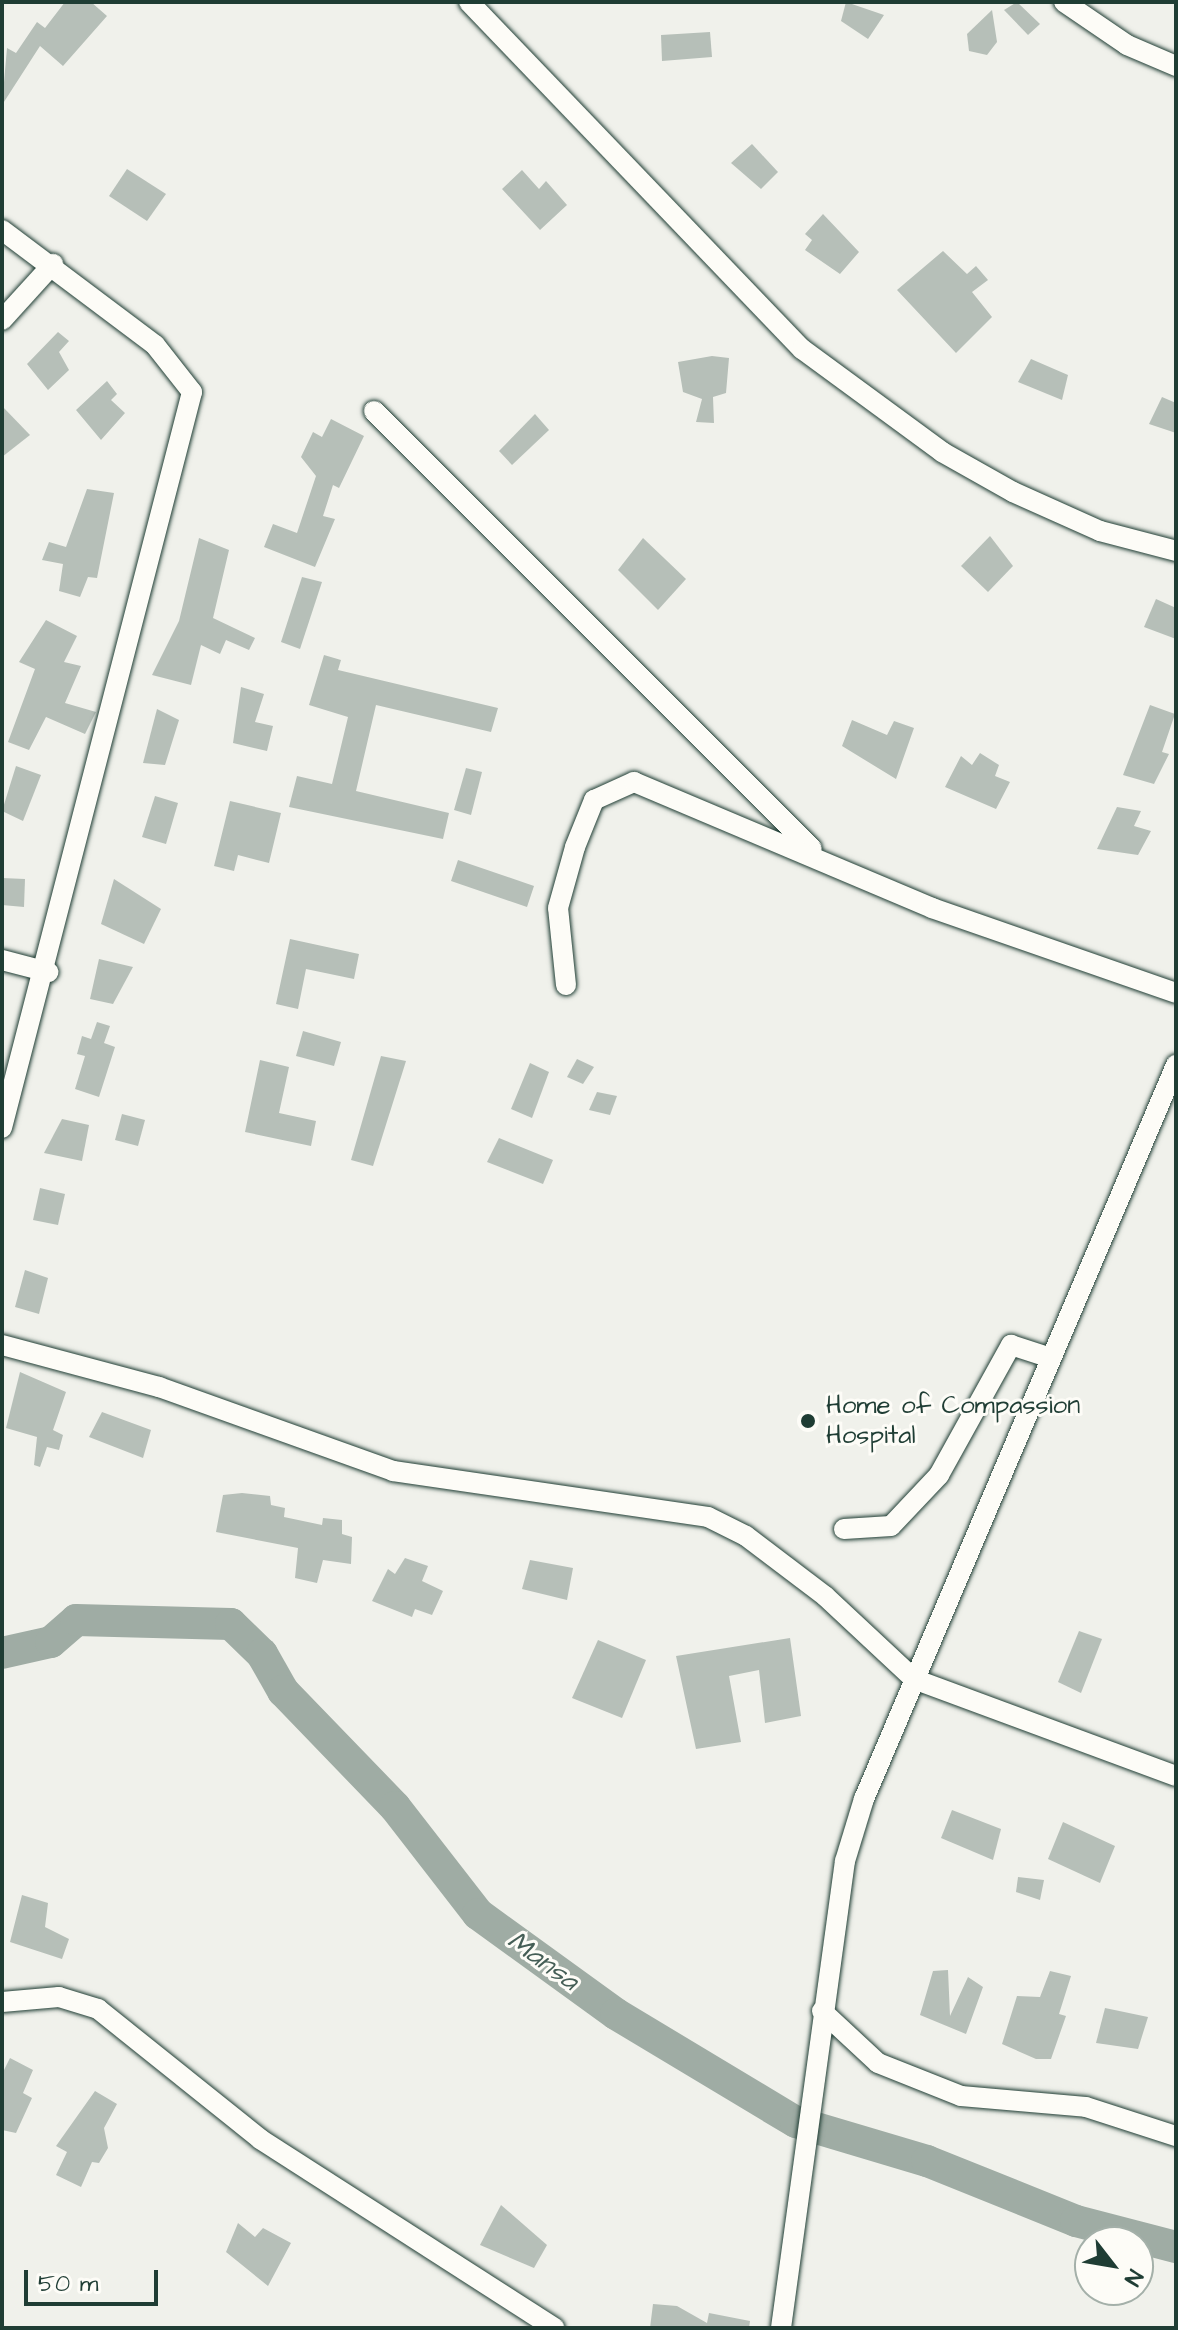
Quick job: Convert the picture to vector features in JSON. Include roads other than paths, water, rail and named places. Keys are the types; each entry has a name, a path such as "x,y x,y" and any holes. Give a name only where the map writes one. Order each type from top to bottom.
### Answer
{"street":[{"path":"469,2 802,349 942,452 1013,492 1100,531 1176,551"},
{"path":"1064,2 1127,45 1176,66"},
{"path":"2,230 53,264 155,345 188,381 192,404 48,972 2,1128"},
{"path":"2,320 53,264"},
{"path":"374,411 820,858"},
{"path":"566,985 558,908 594,800 611,787 634,782 1012,939 1176,993"},
{"path":"2,960 48,972"},
{"path":"781,2328 804,2124 845,1861 914,1679 1176,1065"},
{"path":"2,1345 159,1387 393,1471 708,1517 825,1596 914,1679 1176,1776"},
{"path":"844,1529 891,1526 939,1475 1011,1345 1051,1358"},
{"path":"2,2002 59,1997 98,2009 260,2139 554,2328"},
{"path":"822,2011 878,2063 961,2096 1086,2107 1176,2136"}],"waterway":[{"name":"Mansa","path":"2,1653 51,1642 76,1620 231,1624 262,1654 283,1691 395,1807 478,1914 616,2014 796,2122 927,2161 1076,2221 1176,2247"}],"place":[{"name":"Home of Compassion Hospital","path":"808,1421"}]}
